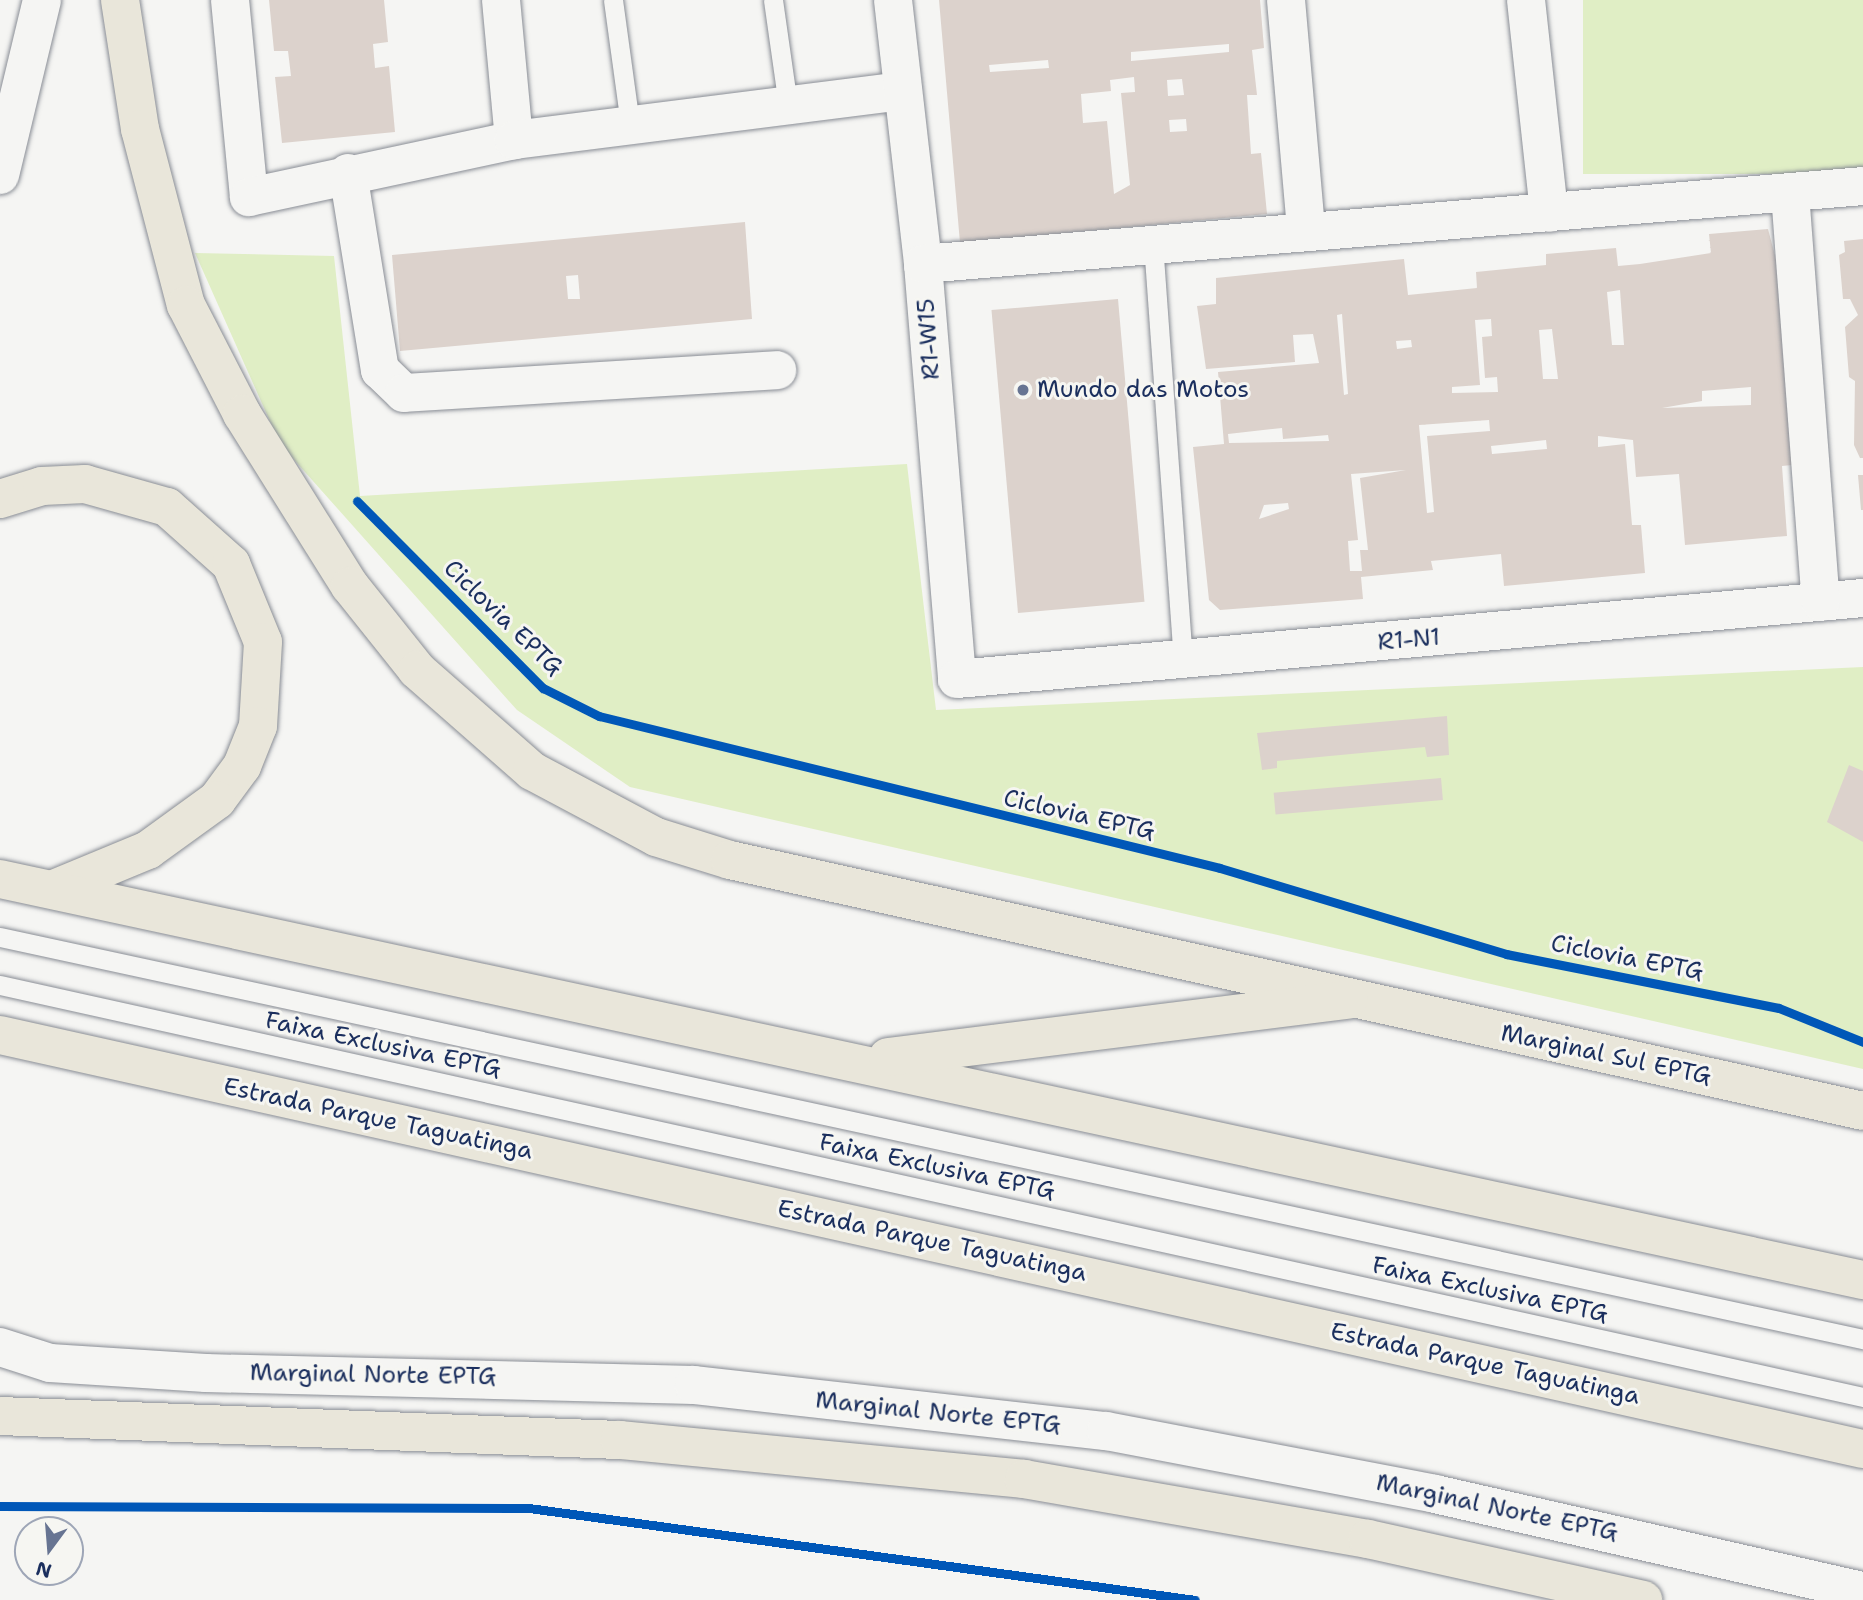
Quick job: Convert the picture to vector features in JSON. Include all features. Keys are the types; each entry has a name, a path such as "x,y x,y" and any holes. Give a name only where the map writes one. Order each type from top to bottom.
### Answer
{"main road":[{"name":"Marginal Sul EPTG","path":"120,0 140,130 186,305 242,414 350,586 417,670 477,729 592,806 656,836 730,860 1348,1000 1863,1111"},
{"path":"0,499 42,486 85,484 167,507 230,564 263,642 258,726 242,766 217,800 148,850 54,889"},
{"path":"0,879 858,1061 1863,1280"},
{"path":"858,1061 1348,1000"},
{"name":"Estrada Parque Taguatinga","path":"0,1035 1863,1449"},
{"name":"Marginal Norte EPTG","path":"0,1416 620,1440 1024,1479 1368,1539 1643,1600"}],"street":[{"path":"0,175 42,0"},
{"path":"230,0 249,197 348,173 514,140 900,91"},
{"path":"501,0 514,140"},
{"name":"R1-W15","path":"893,0 900,91 923,264 957,679"},
{"path":"1286,0 1306,229"},
{"path":"1526,0 1549,213"},
{"path":"348,173 380,370 404,393 777,370"},
{"path":"923,264 1306,229 1549,213 1863,186"},
{"path":"1790,193 1821,601"},
{"name":"R1-N1","path":"957,679 1182,661 1863,598"},
{"name":"Marginal Norte EPTG","path":"0,1347 50,1363 167,1371 694,1385 1105,1431 1436,1493 1863,1591"}],"lane":[{"path":"613,0 630,124"},
{"path":"773,0 788,105"},
{"path":"1153,243 1182,661"},
{"name":"Faixa Exclusiva EPTG","path":"0,937 1863,1339"},
{"name":"Faixa Exclusiva EPTG","path":"0,985 1863,1397"}],"green space":[{"path":"1583,0 1863,0 1863,174 1583,174"},
{"path":"195,253 334,256 360,496 907,464 936,710 1863,667 1863,1069 630,787 517,710 280,444"}],"building":[{"path":"269,0 384,0 388,42 373,44 375,68 389,66 395,132 282,143 275,77 291,76 288,51 274,51"},
{"path":"939,0 1260,0 1264,48 1252,50 1257,95 1247,95 1251,154 1261,153 1267,214 960,243","holes":["1229,44 1229,52 1131,61 1131,52","1048,60 1049,68 990,72 989,65","1134,77 1135,92 1121,93 1130,185 1114,194 1107,121 1083,123 1081,94 1111,91 1110,80","1182,79 1184,95 1168,96 1167,80","1186,119 1187,131 1170,132 1169,120"]},
{"path":"745,222 752,319 400,351 392,255","holes":["578,275 580,299 568,299 566,276"]},
{"path":"1768,229 1782,282 1792,465 1782,466 1787,536 1685,545 1679,474 1636,477 1633,440 1598,436 1598,447 1625,444 1632,525 1641,525 1645,573 1504,586 1501,554 1431,561 1433,570 1361,577 1363,599 1220,610 1209,600 1193,447 1224,444 1218,372 1319,363 1313,334 1293,335 1295,362 1206,369 1197,306 1216,304 1216,278 1404,259 1408,295 1477,288 1476,272 1546,265 1546,254 1616,248 1618,266 1711,253 1709,234","holes":["1620,290 1624,345 1612,345 1607,292","1342,314 1348,394 1344,395 1337,315","1491,319 1492,336 1482,337 1485,378 1497,377 1498,392 1452,393 1452,387 1480,385 1475,320","1552,329 1558,379 1543,379 1539,330","1411,340 1412,347 1397,349 1396,341","1751,387 1751,405 1662,408 1702,401 1702,391","1489,420 1490,431 1427,436 1434,512 1427,513 1419,425","1282,428 1283,439 1328,435 1329,441 1229,443 1228,434","1546,440 1547,449 1492,454 1491,446","1406,470 1360,478 1368,550 1360,550 1362,571 1350,571 1348,541 1358,540 1351,474","1288,503 1289,509 1259,519 1264,505"]},
{"path":"1863,239 1863,458 1860,458 1854,445 1855,381 1849,377 1845,327 1858,315 1850,299 1843,299 1839,255 1845,252 1844,241"},
{"path":"1118,299 1144,602 1018,613 991,310"},
{"path":"1858,475 1863,475 1863,510 1861,510"},
{"path":"1447,716 1449,755 1427,757 1425,747 1277,761 1277,768 1262,770 1257,733"},
{"path":"1849,765 1863,771 1863,842 1827,822"},
{"path":"1441,778 1443,800 1276,815 1274,793"}],"cycle path":[{"name":"Ciclovia EPTG","path":"357,501 543,688 599,716 1220,868 1506,954 1779,1008 1863,1042"},
{"path":"0,1506 529,1508 1195,1600"}],"place":[{"name":"Mundo das Motos","path":"1023,390"}]}
